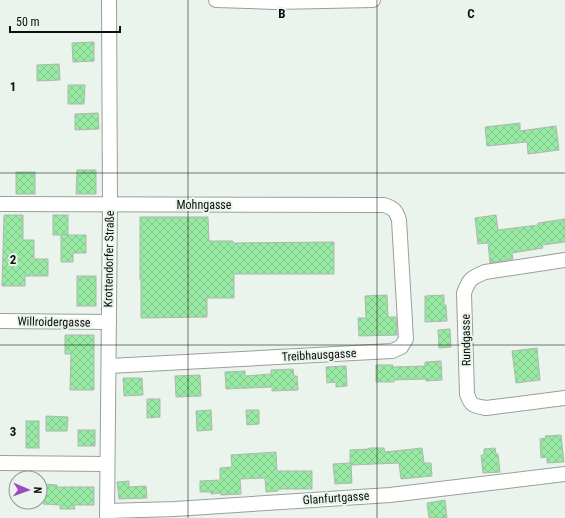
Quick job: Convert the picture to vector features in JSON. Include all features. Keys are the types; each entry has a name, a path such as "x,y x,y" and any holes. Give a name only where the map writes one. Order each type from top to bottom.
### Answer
{"street":[{"name":"Krottendorfer Straße","path":"107,514 110,204 109,0"},
{"path":"216,0 275,2 373,0"},
{"name":"Mohngasse","path":"0,204 384,205 392,208 397,213 399,220"},
{"name":"Treibhausgasse","path":"109,366 392,351 401,347 406,339 399,220"},
{"name":"Rundgasse","path":"565,260 485,272 476,276 468,283 464,293 467,394 470,403 476,407 486,408 565,398"},
{"name":"Willroidergasse","path":"0,321 109,322"},
{"path":"0,463 107,464"},
{"name":"Glanfurtgasse","path":"107,514 390,495 565,474"}],"building":[{"path":"94,42 94,61 73,62 72,43"},
{"path":"59,64 60,80 37,81 37,65"},
{"path":"68,85 85,85 84,104 68,104"},
{"path":"98,113 99,129 75,130 75,114"},
{"path":"520,123 520,131 556,126 559,150 528,154 527,142 487,146 485,127"},
{"path":"77,170 96,170 96,194 76,194"},
{"path":"16,172 35,172 35,194 16,194"},
{"path":"4,215 23,215 23,240 34,240 34,259 48,259 48,276 25,276 25,286 2,286"},
{"path":"53,215 68,215 68,235 53,235"},
{"path":"496,215 498,230 538,225 538,223 565,219 565,242 542,245 543,248 512,253 513,259 490,263 488,243 478,244 475,218"},
{"path":"140,217 208,217 209,241 233,241 233,243 334,242 334,274 234,274 234,298 207,298 207,317 141,318"},
{"path":"61,235 86,235 86,253 73,253 73,262 61,262"},
{"path":"77,276 96,276 96,306 77,306"},
{"path":"387,295 388,317 396,317 397,335 359,336 358,318 366,318 365,296"},
{"path":"444,295 447,321 425,322 425,296"},
{"path":"450,329 451,347 439,348 438,330"},
{"path":"65,335 94,335 94,390 70,390 71,354 65,354"},
{"path":"537,348 540,380 516,383 512,351"},
{"path":"441,361 442,380 426,381 426,379 376,382 376,365 393,365 393,367 425,366 425,362"},
{"path":"346,366 347,386 336,387 336,382 327,383 326,367"},
{"path":"293,369 294,376 297,376 298,390 272,391 272,387 226,389 225,372 245,371 245,376 271,374 271,370"},
{"path":"200,375 201,396 176,397 175,376"},
{"path":"123,378 142,378 143,395 124,396"},
{"path":"147,399 160,399 160,417 147,418"},
{"path":"211,410 212,430 197,431 196,411"},
{"path":"246,410 259,410 259,424 247,425"},
{"path":"46,416 68,417 67,431 46,431"},
{"path":"26,421 39,421 39,448 26,448"},
{"path":"78,430 95,430 95,446 78,446"},
{"path":"561,435 564,462 547,463 547,457 541,458 540,439 546,438 545,436"},
{"path":"384,448 385,452 422,448 424,463 431,463 432,476 401,479 399,463 351,465 352,483 335,484 333,464 350,463 350,450"},
{"path":"495,448 496,454 498,454 500,472 483,473 481,455 484,455 484,449"},
{"path":"276,452 277,471 312,471 312,489 278,489 278,491 266,492 265,478 240,479 241,494 221,495 221,493 211,494 211,492 200,492 200,481 220,480 220,468 232,467 231,455"},
{"path":"129,481 129,487 146,486 147,498 119,499 117,482"},
{"path":"48,484 57,485 57,487 94,487 94,505 74,505 75,509 60,509 60,505 48,504"},
{"path":"445,500 447,518 429,518 427,503"}]}
